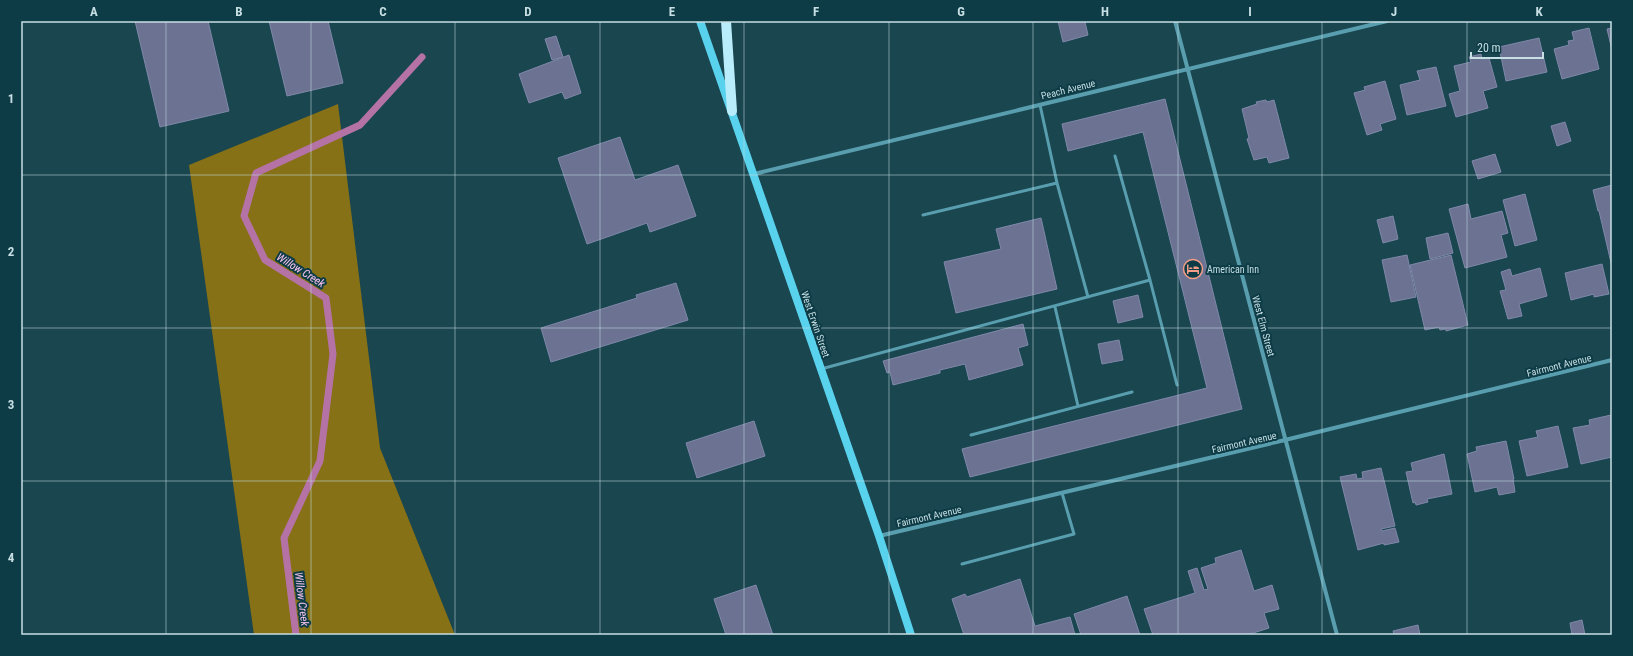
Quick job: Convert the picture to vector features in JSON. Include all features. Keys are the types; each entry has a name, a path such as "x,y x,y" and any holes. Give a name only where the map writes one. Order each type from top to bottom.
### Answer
{"main road":[{"name":"West Erwin Street","path":"700,21 879,536 911,635"},
{"path":"726,21 732,111"}],"street":[{"name":"West Elm Street","path":"1175,21 1337,635"},
{"name":"Peach Avenue","path":"754,174 1387,21"},
{"name":"Fairmont Avenue","path":"879,536 1285,440 1612,360"}],"lane":[{"path":"1040,105 1057,183 1088,298"},
{"path":"1115,156 1150,280 1177,385"},
{"path":"923,216 1057,183"},
{"path":"821,370 1150,280"},
{"path":"1056,306 1078,406"},
{"path":"971,435 1132,392"},
{"path":"962,564 1074,534 1062,493"}],"shaded area":[{"path":"338,104 380,448 455,635 254,635 189,165"}],"building":[{"path":"135,21 208,21 229,111 160,127"},
{"path":"269,21 328,21 343,83 287,96"},
{"path":"1058,21 1087,21 1085,22 1088,35 1063,42"},
{"path":"1589,28 1599,69 1562,79 1554,49 1569,45 1568,41 1574,40 1572,32"},
{"path":"1612,28 1612,50 1607,29"},
{"path":"556,36 563,57 552,60 545,39"},
{"path":"1539,38 1547,72 1506,81 1499,47"},
{"path":"1481,54 1482,59 1489,58 1497,87 1483,91 1488,108 1456,117 1449,94 1460,91 1454,66 1471,62 1469,57"},
{"path":"569,55 581,93 565,99 562,92 529,103 519,74"},
{"path":"1436,67 1446,106 1407,115 1400,85 1420,80 1417,71"},
{"path":"1385,81 1396,119 1380,124 1382,130 1367,135 1354,93 1365,90 1364,87"},
{"name":"American Inn","path":"1165,99 1242,409 970,477 962,449 1207,388 1143,132 1068,151 1062,124"},
{"path":"1266,100 1267,102 1274,100 1289,158 1269,163 1267,157 1254,160 1247,139 1249,138 1242,109 1257,104 1256,102"},
{"path":"1565,122 1571,141 1557,146 1551,126"},
{"path":"620,137 635,180 678,165 696,216 650,232 647,223 587,244 558,158"},
{"path":"1495,154 1501,172 1478,179 1472,161"},
{"path":"1612,185 1612,267 1593,190"},
{"path":"1525,194 1537,240 1515,246 1503,200"},
{"path":"1468,204 1471,219 1502,211 1508,233 1501,235 1507,257 1465,268 1449,209"},
{"path":"1393,216 1398,239 1383,243 1377,220"},
{"path":"1041,218 1057,289 956,313 944,262 1001,249 996,229"},
{"path":"1448,233 1453,253 1430,259 1426,238"},
{"path":"1407,255 1416,297 1391,302 1382,260"},
{"path":"1451,255 1468,325 1446,331 1446,329 1440,330 1439,327 1425,330 1410,265"},
{"path":"1602,264 1609,294 1594,297 1594,294 1571,300 1565,273"},
{"path":"1540,268 1547,296 1519,304 1522,316 1508,319 1500,291 1506,290 1501,272 1510,269 1512,276"},
{"path":"676,283 688,320 551,362 541,328 637,298 636,295"},
{"path":"1138,295 1143,317 1118,323 1113,301"},
{"path":"1023,324 1028,345 1018,348 1023,365 969,380 965,364 940,370 940,373 893,385 890,372 887,373 883,361"},
{"path":"1119,340 1123,360 1102,364 1098,344"},
{"path":"1611,415 1612,457 1581,464 1573,428 1590,425 1589,420"},
{"path":"754,421 765,456 697,478 686,443"},
{"path":"1558,426 1568,467 1527,476 1519,441 1538,437 1536,431"},
{"path":"1506,441 1514,479 1515,492 1499,495 1497,487 1475,492 1467,454 1477,451 1476,447"},
{"path":"1444,454 1452,494 1427,499 1428,502 1416,505 1415,502 1413,503 1406,472 1413,471 1411,463"},
{"path":"1381,468 1395,526 1381,529 1382,531 1395,528 1399,542 1384,545 1384,543 1358,550 1340,477 1356,474 1357,479 1363,478 1362,472"},
{"path":"1241,550 1254,591 1272,585 1279,609 1264,613 1269,628 1247,635 1153,635 1144,609 1195,593 1188,571 1197,568 1204,590 1208,589 1201,568 1216,563 1215,558"},
{"path":"1020,579 1035,626 1070,617 1075,635 964,635 952,599 965,594 967,597"},
{"path":"756,585 773,635 726,635 714,599"},
{"path":"1127,596 1140,635 1081,635 1074,614"},
{"path":"1582,620 1585,635 1572,635 1570,623"},
{"path":"1418,625 1420,635 1394,635 1393,631"}],"waterway":[{"name":"Willow Creek","path":"296,635 284,538 320,461 333,354 326,298 265,260 244,216 256,173 360,125 422,57"}],"place":[{"name":"American Inn","path":"1193,269"}]}
